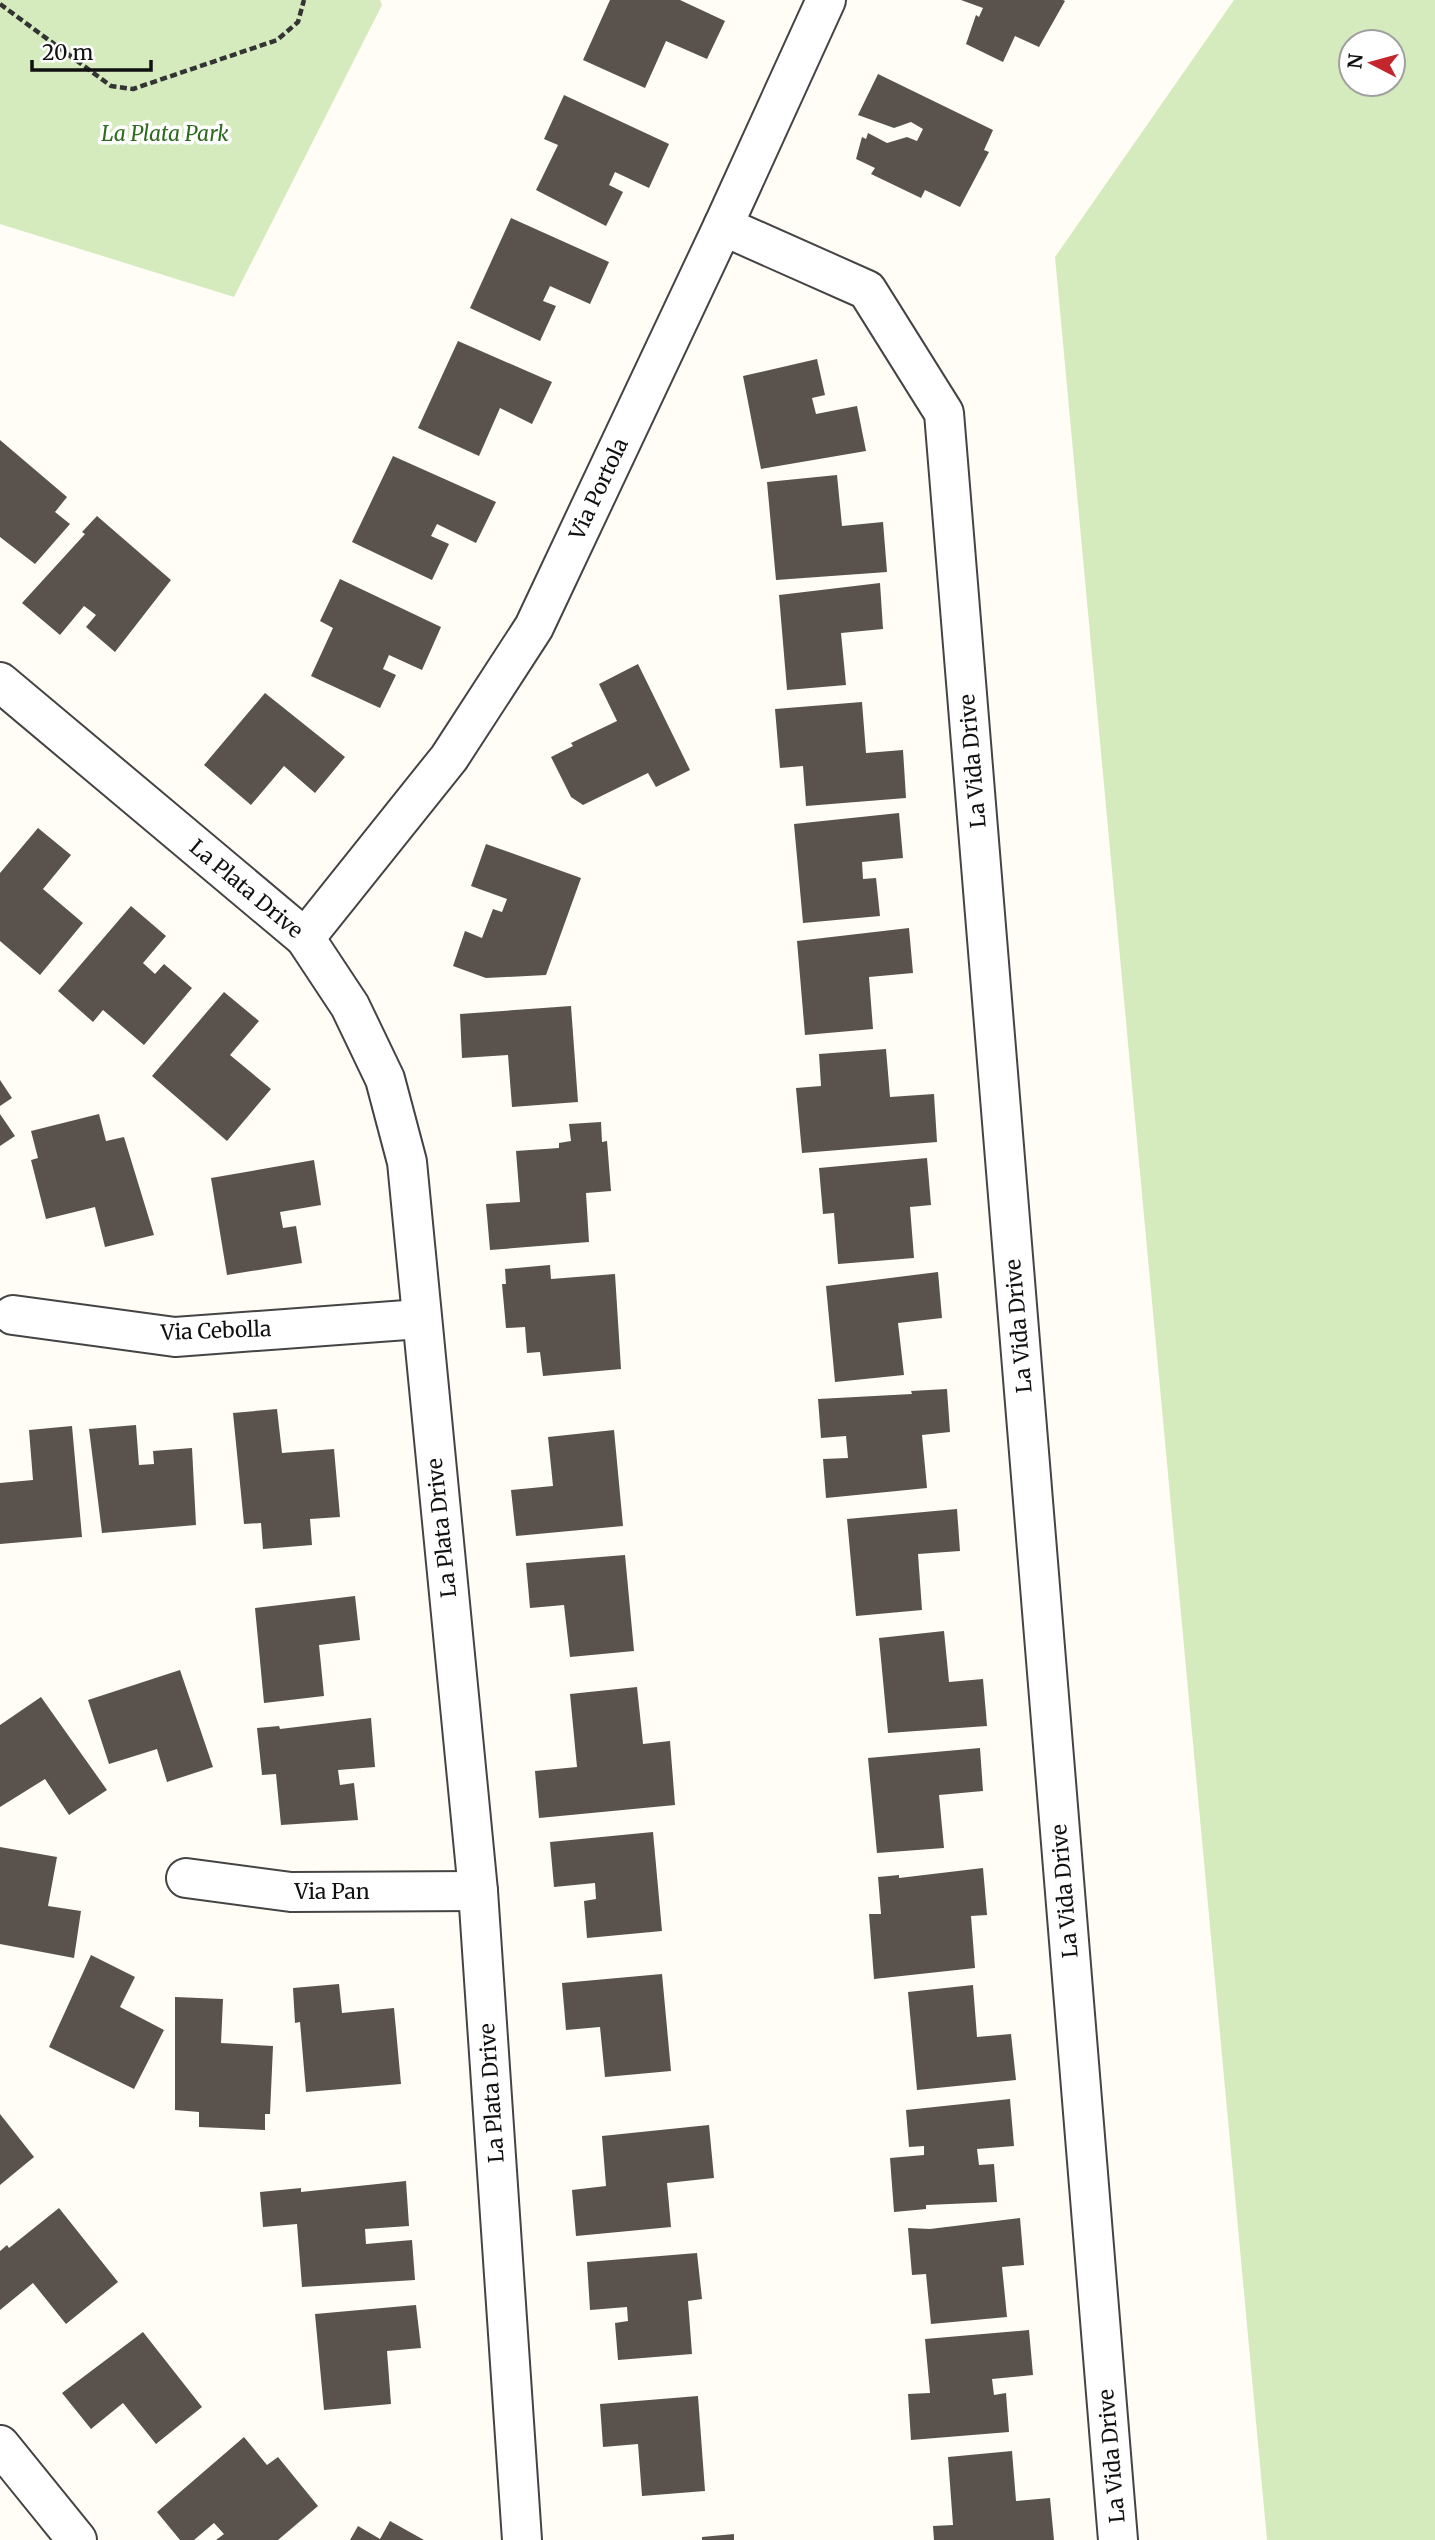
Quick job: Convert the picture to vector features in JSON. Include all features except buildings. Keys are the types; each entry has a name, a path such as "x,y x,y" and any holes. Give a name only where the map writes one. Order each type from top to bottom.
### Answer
{"street":[{"name":"Via Portola","path":"305,938 449,758 534,627 723,226 825,0"},
{"name":"La Vida Drive","path":"723,226 867,290 944,413 1118,2540"},
{"name":"La Plata Drive","path":"0,682 305,938 350,1006 385,1079 407,1162 478,1891 522,2540"},
{"name":"Via Cebolla","path":"13,1315 175,1337 421,1319"},
{"name":"Via Pan","path":"186,1878 291,1892 478,1891"},
{"path":"0,2445 77,2540"}],"path":[{"path":"0,4 111,86 133,89 277,40 298,22 304,0"}],"green space":[{"name":"La Plata Park","path":"0,0 380,0 382,5 234,297 0,224"},
{"path":"1234,0 1435,0 1435,2540 1267,2540 1055,257"}]}
